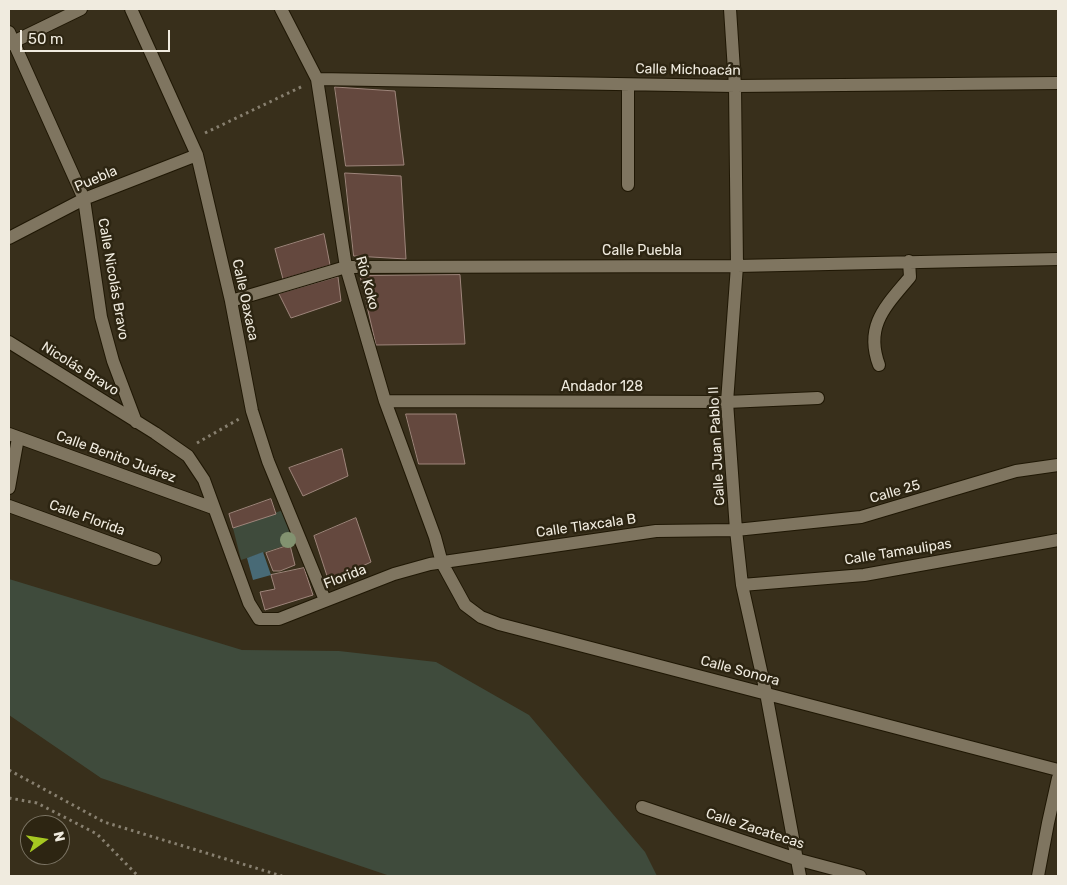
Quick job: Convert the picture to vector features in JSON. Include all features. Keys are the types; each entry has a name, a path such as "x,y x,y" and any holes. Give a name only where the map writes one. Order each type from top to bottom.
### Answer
{"street":[{"path":"10,39 81,9"},
{"name":"Calle Oaxaca","path":"131,9 197,155 231,301 252,411 268,461 325,600"},
{"name":"Río Koko","path":"280,9 317,79 346,268 385,401 435,537 442,563"},
{"name":"Calle Juan Pablo II","path":"730,9 735,86 737,266 727,402 736,530 742,585 766,693 800,876"},
{"name":"Calle Nicolás Bravo","path":"10,39 84,199 101,318 113,361 136,422"},
{"name":"Calle Michoacán","path":"317,79 735,86 1058,82"},
{"path":"628,85 628,185"},
{"name":"Puebla","path":"9,238 84,199 197,155"},
{"name":"Calle Puebla","path":"231,301 346,268 737,266 1058,259"},
{"path":"879,365 874,353 874,332 880,313 910,277 909,261"},
{"name":"Nicolás Bravo","path":"9,342 136,422"},
{"name":"Andador 128","path":"385,401 727,402 818,398"},
{"path":"136,422 188,456 204,480 213,508"},
{"path":"9,488 14,436"},
{"name":"Calle Benito Juárez","path":"14,436 213,508"},
{"name":"Calle 25","path":"736,530 861,517 1016,472 1058,465"},
{"name":"Calle Florida","path":"9,506 155,559"},
{"name":"Florida","path":"213,508 249,603 259,619 279,619 394,574 430,564 442,563"},
{"name":"Calle Tlaxcala B","path":"442,563 656,531 736,530"},
{"name":"Calle Tamaulipas","path":"742,585 864,575 1058,540"},
{"name":"Calle Sonora","path":"442,563 465,605 481,617 499,624 1058,770"},
{"path":"1038,876 1053,824 1058,778"},
{"name":"Calle Zacatecas","path":"642,807 796,859 860,876"}],"path":[{"path":"190,140 317,79"},
{"path":"182,452 252,411"},
{"path":"9,770 104,822 282,876"},
{"path":"9,798 37,803 96,834 138,876"}],"green space":[{"path":"283,510 293,543 241,560 233,528"},
{"path":"9,579 242,650 339,651 436,662 529,715 645,852 657,876 390,876 101,778 9,715"}],"water":[{"path":"263,552 271,575 253,580 247,558"}],"building":[{"path":"335,87 395,91 404,165 346,166"},
{"path":"345,173 401,176 406,259 354,256"},
{"path":"324,234 330,265 283,279 275,249"},
{"path":"460,275 465,344 376,345 360,276"},
{"path":"338,277 341,301 291,318 279,294"},
{"path":"406,414 456,414 465,464 419,464"},
{"path":"342,449 348,476 303,496 289,468"},
{"path":"271,499 276,514 233,528 229,514"},
{"path":"356,518 371,562 329,582 314,536"},
{"path":"290,545 295,565 280,571 273,571 266,553"},
{"path":"304,568 313,595 265,610 260,592 275,589 271,575"}]}
